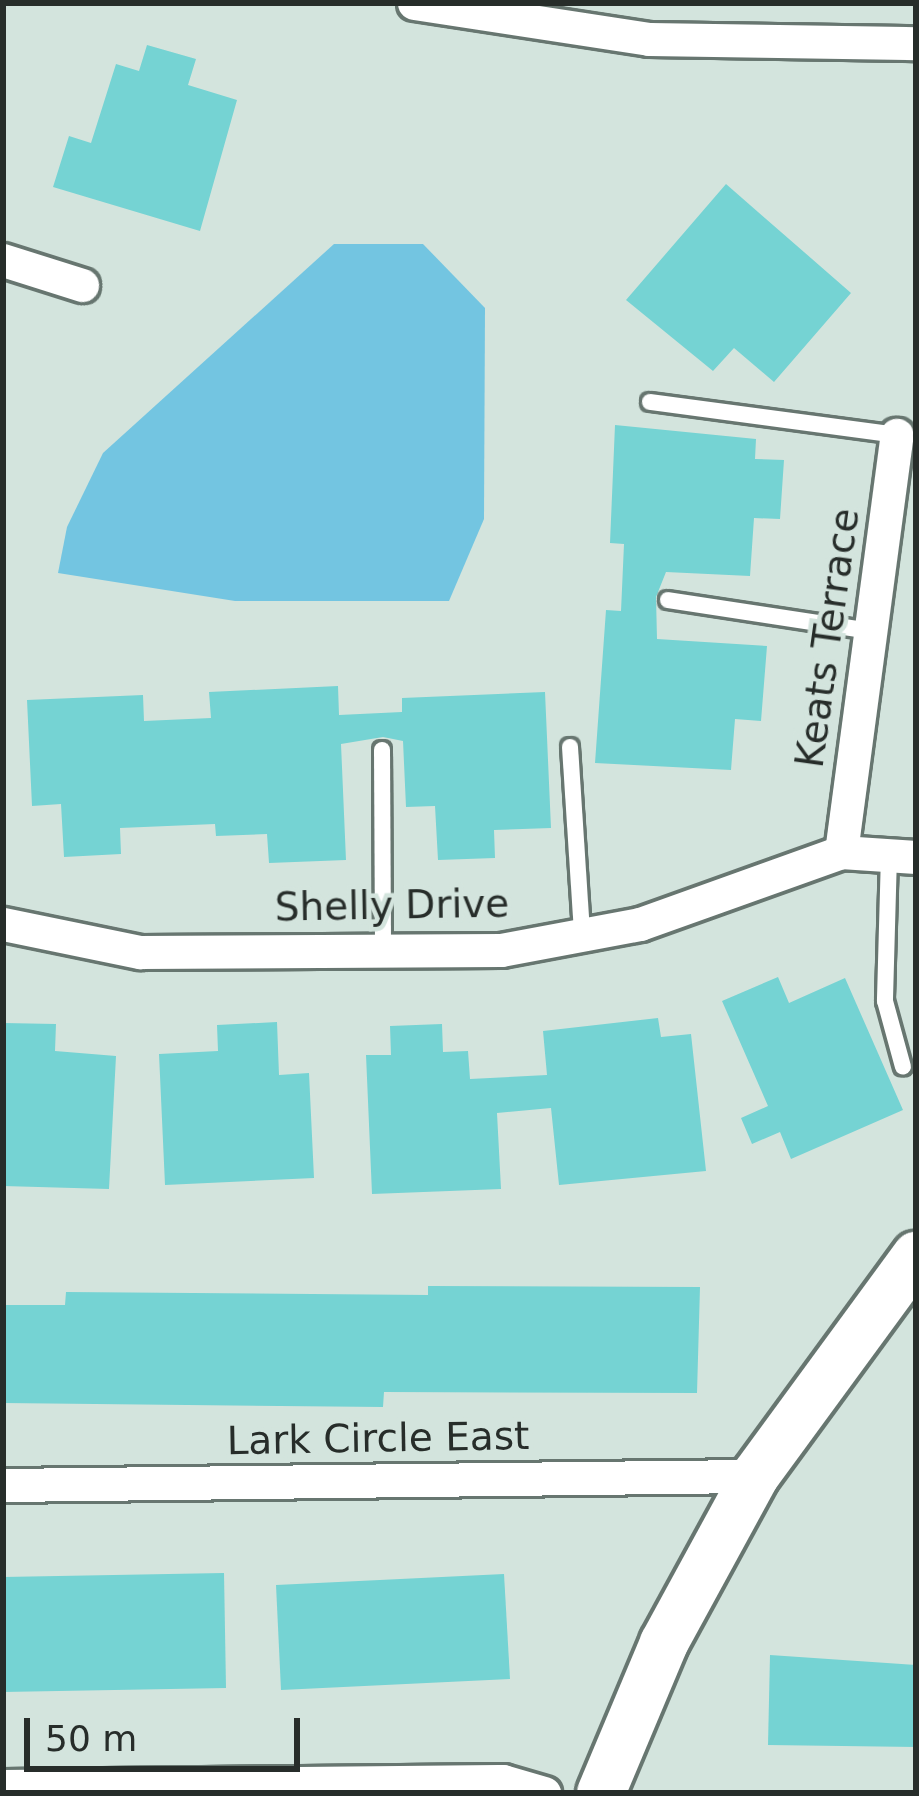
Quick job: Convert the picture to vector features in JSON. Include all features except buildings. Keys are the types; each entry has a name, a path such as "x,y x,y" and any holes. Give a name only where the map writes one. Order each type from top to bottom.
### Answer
{"street":[{"path":"414,3 649,39 916,43"},
{"path":"3,260 82,285"},
{"name":"Keats Terrace","path":"842,852 897,435"},
{"name":"Shelly Drive","path":"3,924 140,952 501,950 640,924 842,852 903,856"},
{"path":"601,1793 664,1643 754,1476 916,1256"},
{"name":"Lark Circle East","path":"3,1485 754,1476"},
{"path":"3,1786 503,1781 544,1793"}],"lane":[{"path":"650,402 897,435"},
{"path":"668,600 871,631"},
{"path":"570,747 582,935"},
{"path":"382,750 383,951"},
{"path":"903,856 885,1001 903,1067"}],"water":[{"path":"334,244 423,244 485,308 484,519 449,601 235,601 58,573 67,527 103,453"}]}
